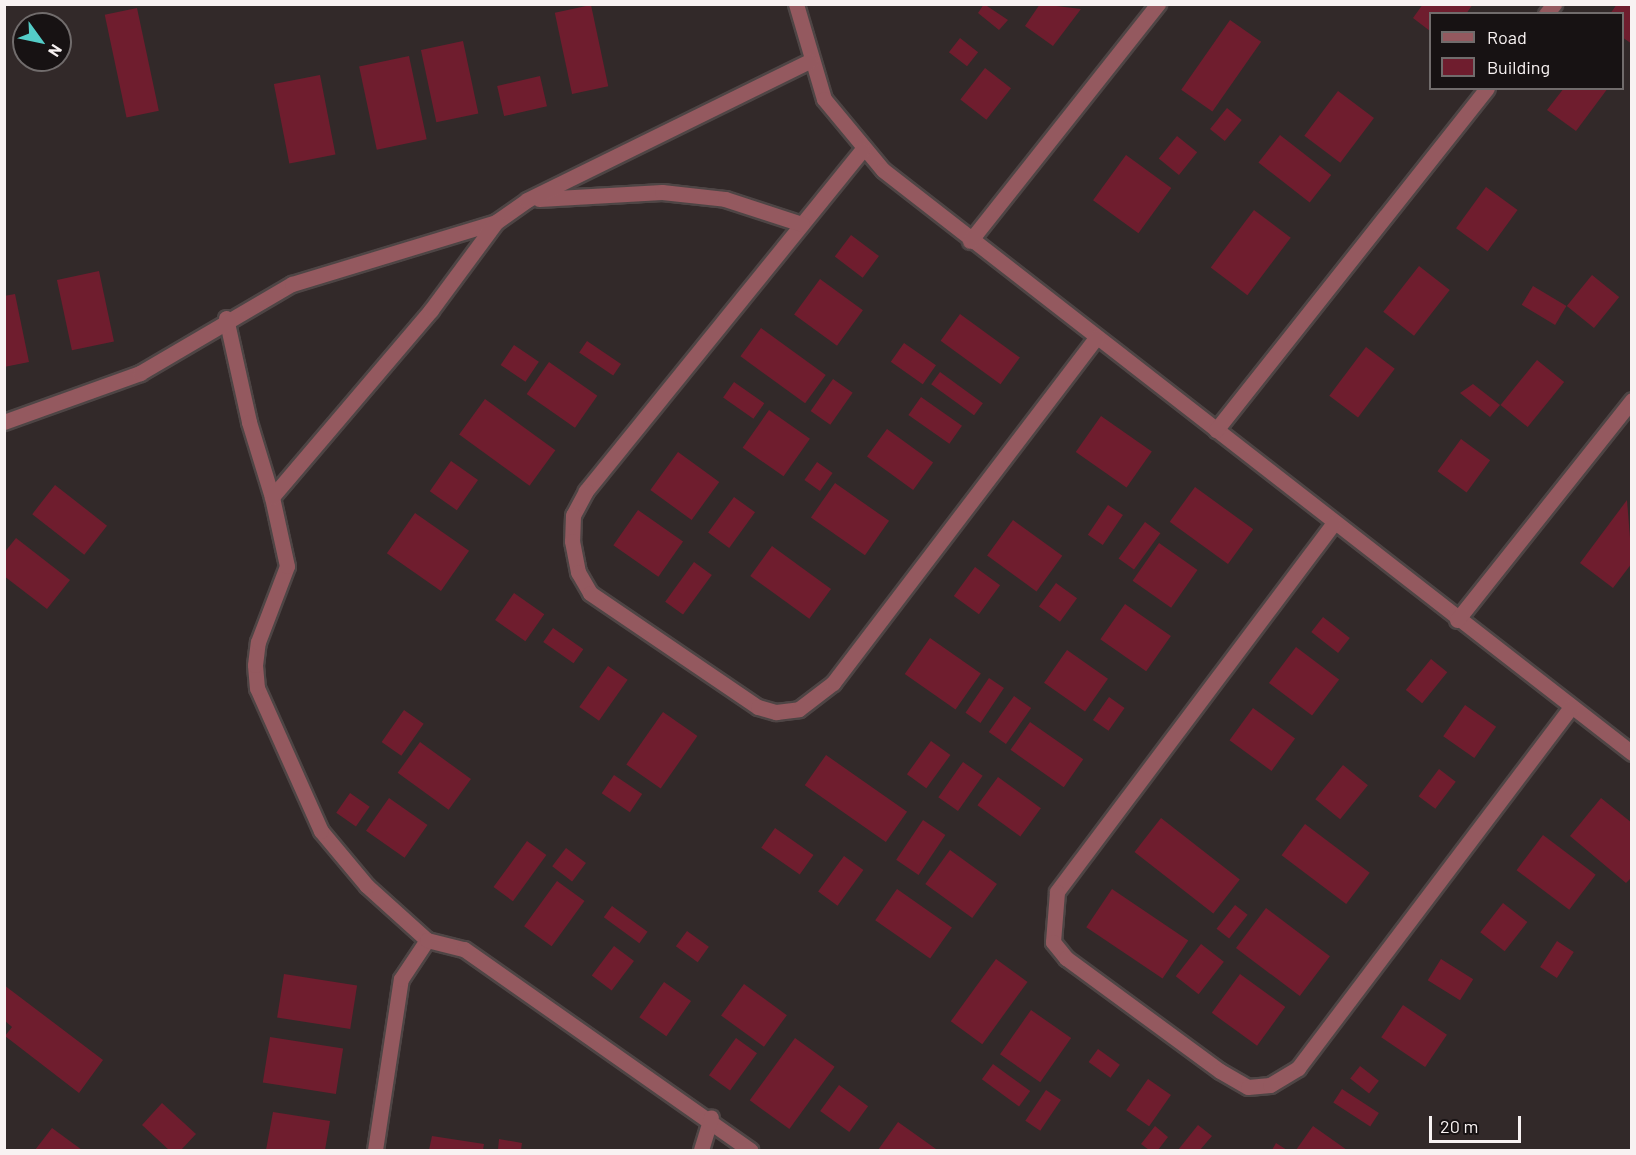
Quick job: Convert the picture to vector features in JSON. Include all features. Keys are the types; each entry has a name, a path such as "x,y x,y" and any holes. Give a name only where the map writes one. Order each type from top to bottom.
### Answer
{"street":[{"path":"796,4 810,61 824,99 862,150 970,242 1097,337 1333,524 1632,753"},
{"path":"970,242 1158,4"},
{"path":"272,497 424,319 496,222 527,200 810,61"},
{"path":"1216,430 1485,90"},
{"path":"862,150 586,491 573,515 578,572 590,593 758,707 776,712 799,709 833,683 1097,337"},
{"path":"527,200 673,193 725,199 802,224"},
{"path":"4,422 140,373 226,318 292,284 496,222"},
{"path":"226,318 249,423 272,497 287,566 258,642 257,688 321,831 367,886 428,940 464,949 711,1118 750,1150"},
{"path":"1457,620 1632,400"},
{"path":"1333,524 1057,891 1053,942 1066,958 1220,1071 1248,1087 1270,1085 1298,1068 1571,707"},
{"path":"375,1150 400,979 428,940"},
{"path":"701,1150 711,1118"}],"building":[{"path":"984,4 1008,20 999,30 978,13"},
{"path":"1040,4 1081,9 1053,46 1025,26"},
{"path":"1423,4 1473,4 1467,12 1429,12 1429,30 1413,18"},
{"path":"1617,4 1632,4 1632,44 1624,38 1624,12 1611,12"},
{"path":"591,5 608,86 572,94 555,13"},
{"path":"137,8 159,111 127,118 105,15"},
{"path":"1230,20 1261,42 1212,111 1181,90"},
{"path":"960,38 978,52 967,66 949,52"},
{"path":"463,41 478,113 436,122 421,50"},
{"path":"409,56 427,139 377,150 359,67"},
{"path":"985,68 1011,88 986,120 960,100"},
{"path":"320,75 335,155 289,163 274,84"},
{"path":"540,76 547,106 504,116 497,86"},
{"path":"1562,90 1607,90 1576,131 1547,110"},
{"path":"1338,91 1374,118 1340,163 1304,136"},
{"path":"1227,108 1242,120 1225,141 1210,129"},
{"path":"1280,135 1331,175 1310,203 1258,163"},
{"path":"1177,136 1197,152 1179,175 1159,159"},
{"path":"1126,155 1171,188 1138,233 1093,200"},
{"path":"1486,187 1518,210 1488,251 1456,228"},
{"path":"1254,210 1291,238 1247,295 1211,268"},
{"path":"851,235 879,256 863,278 835,257"},
{"path":"1419,266 1450,290 1414,336 1383,312"},
{"path":"99,271 114,341 72,350 57,280"},
{"path":"1592,275 1619,297 1594,328 1567,306"},
{"path":"820,279 863,310 837,346 794,315"},
{"path":"1533,286 1566,306 1555,325 1522,305"},
{"path":"15,294 29,362 4,367 4,296"},
{"path":"960,314 1020,357 1000,384 941,341"},
{"path":"761,328 826,375 805,403 740,356"},
{"path":"587,341 621,364 613,376 579,353"},
{"path":"904,343 936,365 923,384 891,362"},
{"path":"514,345 539,362 525,382 501,365"},
{"path":"1366,347 1395,369 1358,417 1329,396"},
{"path":"1537,360 1564,382 1528,427 1500,405"},
{"path":"549,362 597,396 575,428 527,394"},
{"path":"940,372 983,403 974,415 931,384"},
{"path":"833,379 853,393 830,425 811,411"},
{"path":"734,382 764,403 753,419 723,398"},
{"path":"1473,384 1500,405 1490,417 1460,393"},
{"path":"921,397 962,426 949,444 908,415"},
{"path":"485,399 555,450 530,486 459,435"},
{"path":"769,410 810,439 784,476 743,448"},
{"path":"1101,416 1152,452 1127,488 1076,452"},
{"path":"887,429 933,463 913,490 867,457"},
{"path":"1461,439 1490,460 1467,493 1437,471"},
{"path":"678,452 719,482 692,520 650,490"},
{"path":"451,461 478,480 457,510 430,491"},
{"path":"817,462 833,473 820,491 804,480"},
{"path":"835,483 889,521 865,555 811,517"},
{"path":"55,485 107,526 84,555 32,514"},
{"path":"1195,487 1253,529 1228,564 1170,522"},
{"path":"734,497 755,512 729,548 708,533"},
{"path":"1627,500 1632,563 1613,588 1580,563"},
{"path":"1108,505 1123,515 1103,545 1088,535"},
{"path":"638,510 683,542 658,577 613,545"},
{"path":"415,513 469,551 441,591 387,553"},
{"path":"1013,520 1062,556 1036,591 987,556"},
{"path":"1145,522 1160,533 1134,570 1119,558"},
{"path":"16,538 70,580 47,609 4,576 4,553"},
{"path":"1159,543 1198,570 1171,608 1133,581"},
{"path":"772,546 831,589 809,619 750,576"},
{"path":"694,562 712,575 683,615 665,602"},
{"path":"975,567 1000,585 979,614 954,596"},
{"path":"1056,583 1077,598 1060,622 1039,606"},
{"path":"514,593 544,614 525,641 495,620"},
{"path":"1125,604 1171,636 1146,671 1100,639"},
{"path":"1323,617 1350,638 1338,653 1311,632"},
{"path":"553,628 583,649 574,663 543,642"},
{"path":"930,638 981,674 956,710 905,674"},
{"path":"1296,647 1339,679 1312,715 1269,683"},
{"path":"1067,650 1108,679 1085,711 1044,683"},
{"path":"1431,659 1447,672 1422,703 1406,690"},
{"path":"608,666 628,680 599,721 579,707"},
{"path":"989,678 1004,688 980,723 966,713"},
{"path":"1014,696 1031,708 1006,744 989,732"},
{"path":"1109,697 1125,708 1109,731 1093,720"},
{"path":"1465,705 1496,727 1474,758 1443,736"},
{"path":"1253,708 1295,739 1272,771 1229,740"},
{"path":"404,710 424,724 401,756 382,742"},
{"path":"663,712 697,736 661,789 626,764"},
{"path":"1030,722 1083,759 1064,787 1010,750"},
{"path":"931,741 950,755 926,788 907,774"},
{"path":"420,742 471,779 449,810 398,773"},
{"path":"826,755 907,812 886,842 805,785"},
{"path":"963,762 983,776 958,811 938,797"},
{"path":"1343,765 1368,785 1340,819 1315,799"},
{"path":"1439,769 1456,782 1435,809 1419,796"},
{"path":"614,775 642,794 630,812 602,793"},
{"path":"998,777 1041,808 1020,836 977,805"},
{"path":"350,793 370,807 356,826 336,813"},
{"path":"389,798 428,825 405,858 366,831"},
{"path":"1601,798 1632,823 1632,877 1626,883 1570,836"},
{"path":"1161,818 1240,880 1213,913 1135,852"},
{"path":"923,820 945,835 919,875 896,860"},
{"path":"1305,824 1370,873 1346,904 1282,855"},
{"path":"775,828 814,855 800,875 761,848"},
{"path":"1543,835 1596,875 1569,910 1517,870"},
{"path":"527,841 546,855 513,901 493,887"},
{"path":"566,848 586,863 572,881 552,866"},
{"path":"950,850 997,884 972,918 925,884"},
{"path":"844,856 863,870 838,906 818,892"},
{"path":"557,881 585,901 552,946 524,926"},
{"path":"897,889 952,927 930,959 875,920"},
{"path":"1112,889 1188,940 1163,979 1086,927"},
{"path":"1503,903 1527,922 1505,951 1480,932"},
{"path":"1235,905 1248,915 1229,938 1217,929"},
{"path":"612,906 648,932 639,943 604,917"},
{"path":"1266,908 1330,956 1300,996 1236,948"},
{"path":"687,931 709,947 698,962 676,946"},
{"path":"1557,941 1574,952 1557,978 1540,967"},
{"path":"1201,944 1224,962 1199,994 1176,976"},
{"path":"614,946 634,961 612,991 592,976"},
{"path":"996,959 1028,982 982,1044 951,1021"},
{"path":"1441,959 1473,979 1460,1000 1428,980"},
{"path":"284,974 357,986 350,1029 277,1017"},
{"path":"1240,974 1285,1007 1257,1046 1212,1013"},
{"path":"664,982 691,1001 666,1036 639,1017"},
{"path":"744,984 787,1015 764,1047 721,1016"},
{"path":"4,985 103,1060 79,1093 5,1036 12,1027 4,1020"},
{"path":"1403,1005 1447,1035 1425,1067 1381,1037"},
{"path":"1031,1010 1071,1038 1040,1082 1000,1054"},
{"path":"270,1037 343,1049 336,1094 263,1082"},
{"path":"736,1038 757,1053 730,1090 709,1075"},
{"path":"795,1038 835,1067 789,1129 750,1100"},
{"path":"1098,1049 1120,1065 1110,1078 1089,1062"},
{"path":"993,1064 1030,1091 1019,1106 982,1079"},
{"path":"1360,1066 1379,1081 1369,1093 1350,1079"},
{"path":"1148,1079 1171,1095 1149,1126 1126,1110"},
{"path":"839,1085 868,1106 849,1132 820,1111"},
{"path":"1342,1089 1379,1113 1370,1126 1333,1102"},
{"path":"1046,1090 1061,1100 1040,1131 1025,1121"},
{"path":"162,1103 196,1134 181,1150 169,1150 142,1125"},
{"path":"273,1112 330,1121 325,1150 266,1150"},
{"path":"898,1122 936,1149 878,1150"},
{"path":"1198,1125 1212,1136 1200,1150 1178,1150"},
{"path":"1155,1126 1168,1137 1158,1150 1149,1150 1141,1144"},
{"path":"1313,1126 1347,1150 1296,1150"},
{"path":"52,1128 82,1150 35,1150"},
{"path":"432,1136 484,1144 483,1150 429,1150"},
{"path":"499,1139 522,1143 521,1150 498,1150"},
{"path":"1276,1143 1287,1150 1272,1150"}]}
